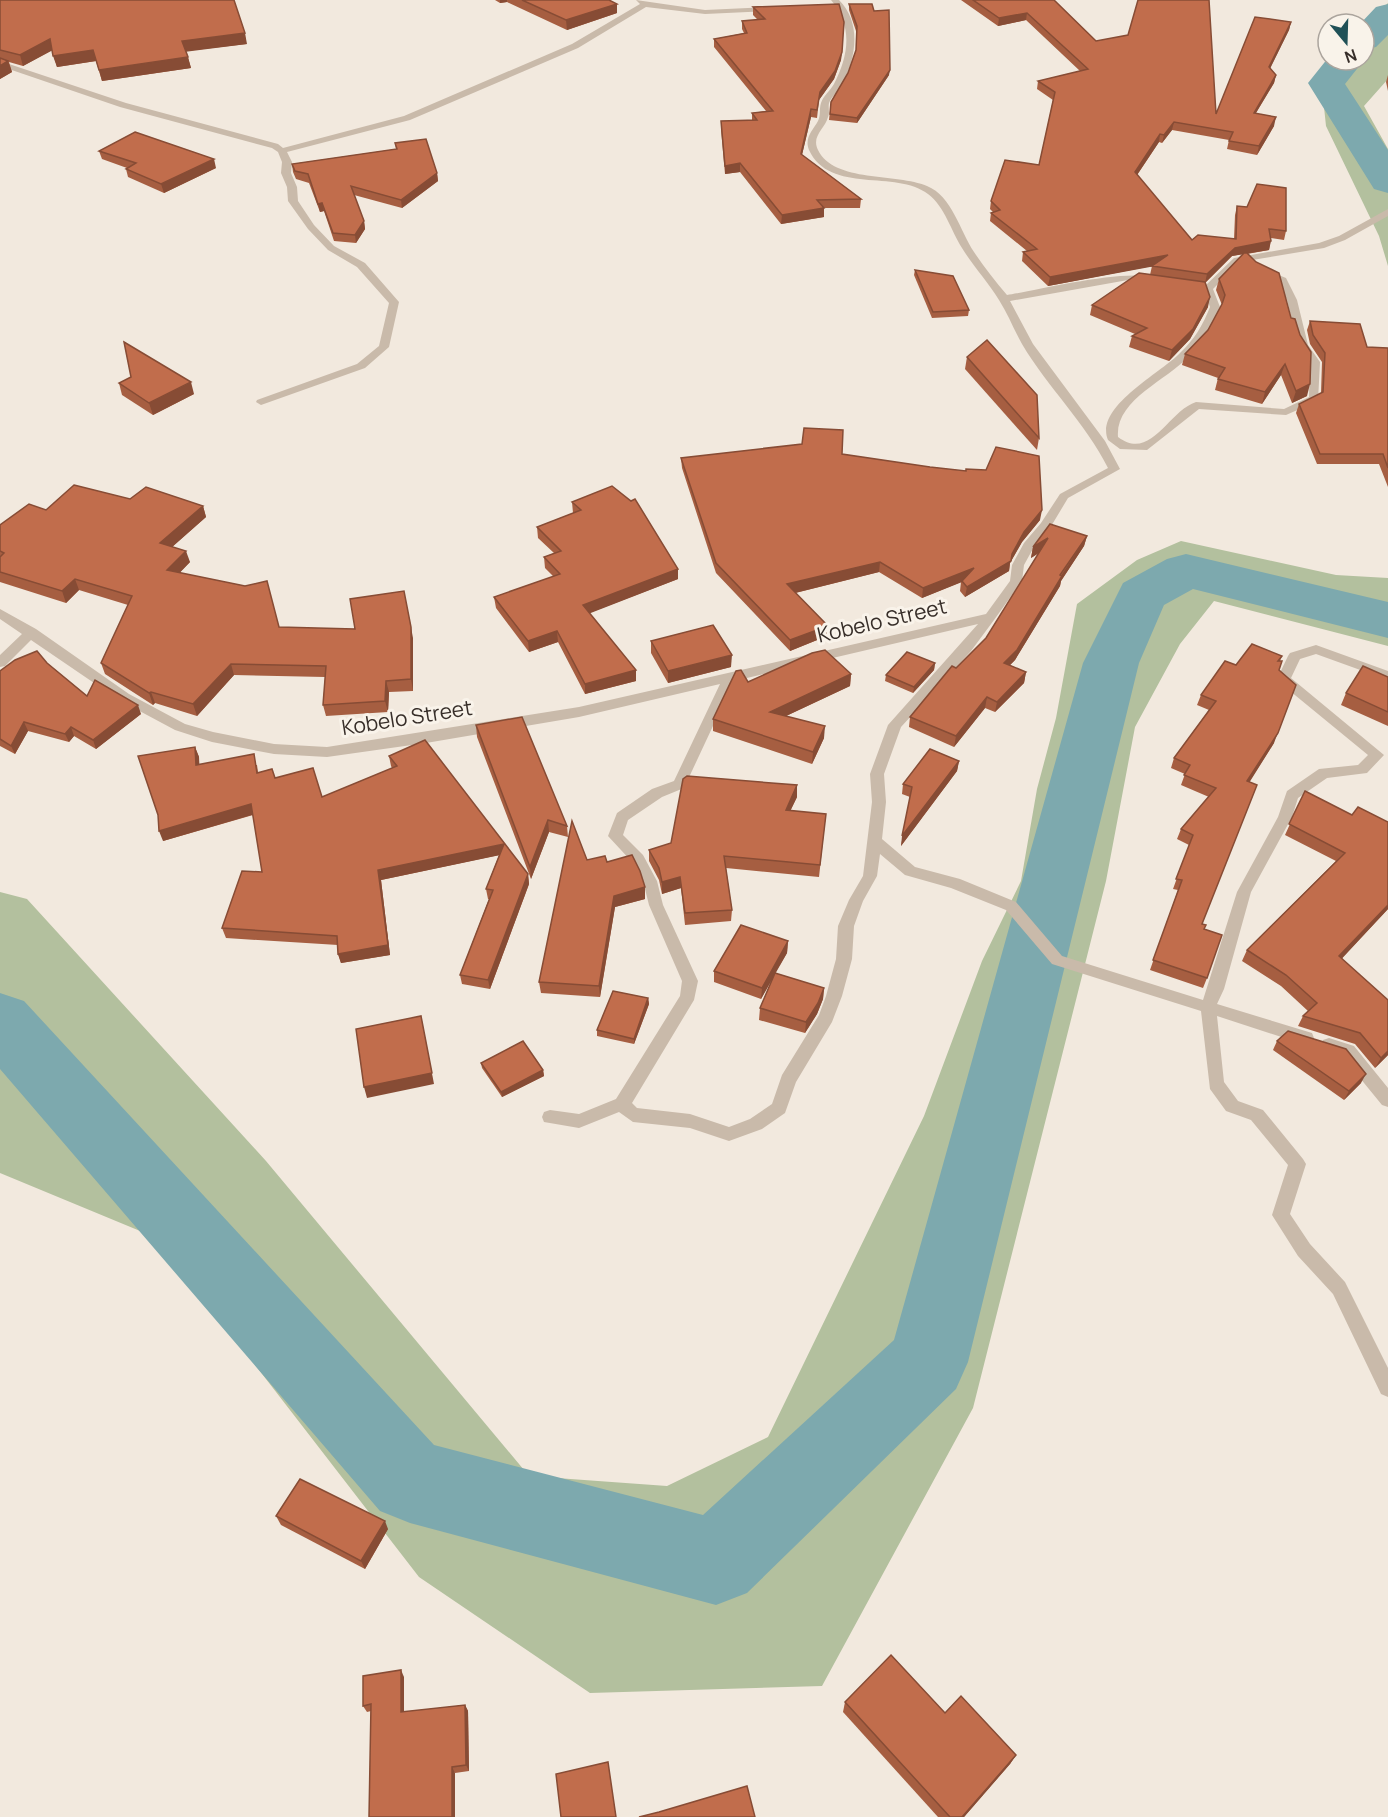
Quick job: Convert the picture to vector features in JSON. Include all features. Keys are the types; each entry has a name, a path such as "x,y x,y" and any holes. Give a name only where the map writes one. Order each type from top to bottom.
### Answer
{"street":[{"path":"282,151 407,118 575,46 643,2 705,12 778,9"},
{"path":"621,1104 633,1115 690,1121 729,1134 756,1124 778,1108 788,1080 826,1017 834,996 844,959 846,926 856,900 870,876 879,802 877,774 895,725 966,648 1016,581 1018,565 1030,543 1046,525 1064,496 1114,470 1101,443 1028,345 1004,299 967,249 938,198 928,189 911,183 838,172 822,164 812,147 814,129 823,119 825,102 836,88 847,61 851,34 844,8 834,4"},
{"path":"0,63 123,105 275,146 282,151 287,162 286,173 292,187 293,201 310,227 331,248 361,265 394,302 384,347 361,366 261,402"},
{"path":"1208,288 1236,260 1321,246 1342,238 1388,212"},
{"path":"1208,288 1215,307 1208,328 1173,366 1124,406 1112,423 1112,438 1124,447 1147,447 1196,405 1286,412 1314,399 1315,362 1303,345 1292,300 1282,280 1258,269 1247,258"},
{"path":"1004,299 1128,277 1162,282"},
{"path":"1173,283 1208,288"},
{"name":"Kobelo Street","path":"0,612 124,697 180,727 213,737 296,750 327,752 579,712 990,616"},
{"path":"0,663 31,632"},
{"path":"1388,676 1316,649 1295,656 1284,680 1303,692 1333,720 1377,755 1362,770 1324,773 1292,795 1285,817 1244,892 1216,989 1208,1007 1216,1084 1232,1106 1257,1115 1297,1164 1286,1193 1281,1215 1304,1250 1339,1288 1388,1388"},
{"path":"550,1117 579,1121 621,1104 668,1032 688,996 690,981 638,859 615,836 622,818 657,793 679,784 729,678"},
{"path":"875,841 910,871 955,883 1011,906 1058,960 1348,1051 1388,1100"}],"green space":[{"path":"1388,3 1388,79 1364,106 1388,149 1388,266 1379,236 1326,126 1320,72 1376,72 1376,15"},
{"path":"1181,541 1336,575 1388,578 1388,646 1214,601 1180,644 1135,727 1106,881 973,1408 822,1686 590,1693 419,1577 157,1238 0,1173 0,892 27,899 266,1161 529,1476 667,1486 768,1437 924,1116 982,961 1021,881 1037,789 1056,718 1077,604 1137,560"}],"building":[{"path":"0,0 234,0 245,33 182,41 188,57 99,70 93,50 53,56 50,39 20,55 0,50"},
{"path":"522,0 609,0 617,4 566,20"},
{"path":"973,0 1054,0 1096,41 1128,35 1138,0 1209,0 1216,114 1255,17 1291,22 1269,67 1276,75 1254,113 1276,117 1259,146 1229,141 1233,132 1174,122 1164,135 1160,134 1135,172 1192,240 1198,235 1236,239 1237,206 1247,207 1257,184 1286,188 1286,231 1269,229 1271,241 1235,248 1207,274 1152,266 1168,255 1050,277 1023,252 1037,249 991,213 1000,210 991,201 1005,160 1039,165 1055,92 1038,81 1088,69 1027,13 999,18"},
{"path":"839,4 844,22 842,52 835,71 820,92 817,110 811,109 801,154 861,199 817,200 824,208 782,215 740,163 725,166 721,121 757,120 752,113 773,111 714,39 747,33 742,21 765,19 753,7"},
{"path":"849,4 872,4 874,11 889,10 890,70 857,118 830,114 831,102 848,73 856,50 857,26"},
{"path":"0,58 8,61 0,66"},
{"path":"135,132 214,159 161,184 126,169 136,163 99,151"},
{"path":"426,139 437,173 401,200 351,186 364,221 355,235 333,233 322,203 318,204 308,174 295,171 292,164 397,149 395,143"},
{"path":"1244,253 1256,262 1279,273 1291,318 1295,319 1300,335 1311,352 1310,384 1296,391 1285,364 1265,392 1218,379 1225,368 1185,354 1208,330 1222,304 1225,295 1219,279"},
{"path":"915,270 953,276 969,310 933,312"},
{"path":"1139,273 1205,282 1210,297 1193,329 1172,350 1132,336 1147,328 1092,305"},
{"path":"1310,321 1360,324 1367,347 1388,348 1388,468 1383,454 1320,454 1299,404 1323,392 1325,353 1313,335"},
{"path":"987,340 1037,395 1039,438 967,357"},
{"path":"124,342 191,382 149,403 119,383 131,377"},
{"path":"804,428 843,430 842,454 930,467 966,471 966,469 986,470 996,447 1039,456 1042,510 1024,532 1012,554 1011,561 967,587 962,581 974,568 923,588 880,562 787,584 828,626 790,640 716,563 681,458 802,444"},
{"path":"74,485 130,499 146,487 203,506 160,543 186,551 167,570 245,586 267,581 279,627 355,629 350,599 404,591 411,627 411,679 386,681 385,701 323,705 326,666 231,664 193,704 149,693 101,663 132,596 75,579 62,591 0,572 0,557 4,553 0,551 0,525 29,504 46,510"},
{"path":"612,486 631,501 635,499 678,569 583,605 636,670 585,684 557,631 528,641 494,597 560,574 544,557 561,551 537,527 581,510 572,502"},
{"path":"1050,524 1087,536 1060,575 1062,576 1017,650 1004,663 1026,672 997,702 987,697 956,736 910,717 952,666 956,668 986,638 1048,538 1033,547"},
{"path":"713,625 732,655 668,671 651,641"},
{"path":"1252,644 1282,656 1278,661 1282,661 1279,670 1296,685 1278,733 1247,781 1257,785 1202,924 1206,925 1204,929 1222,935 1207,978 1153,960 1182,880 1176,879 1193,835 1181,829 1216,788 1184,775 1190,765 1174,758 1216,701 1201,695 1225,661 1236,665"},
{"path":"825,650 851,674 770,712 825,726 813,752 713,719 736,671 741,670 748,682 812,653"},
{"path":"37,651 47,663 87,696 95,680 138,705 93,740 71,727 65,734 24,722 11,746 0,739 0,671 15,660"},
{"path":"907,652 935,663 914,687 886,675"},
{"path":"1363,666 1388,677 1388,712 1346,693"},
{"path":"522,717 567,826 548,820 530,867 476,725"},
{"path":"425,740 528,874 488,980 460,975 493,890 486,889 504,844 378,870 388,945 338,954 337,936 222,928 242,871 262,872 251,804 159,831 158,815 138,756 195,747 196,765 254,754 257,773 272,769 275,778 313,768 322,797 397,766 389,756"},
{"path":"930,749 959,761 902,836 912,787 903,784"},
{"path":"687,776 797,785 786,810 826,814 820,865 724,856 732,910 685,913 680,877 662,882 659,868 649,850 671,843 683,779"},
{"path":"1305,791 1352,815 1358,807 1388,822 1388,905 1339,956 1388,1000 1388,1051 1381,1058 1360,1033 1303,1016 1317,1003 1286,975 1247,950 1345,853 1289,824"},
{"path":"572,821 587,860 605,856 607,862 632,855 645,887 614,896 599,986 539,982"},
{"path":"741,925 788,941 762,988 714,971"},
{"path":"775,973 824,988 806,1022 760,1008"},
{"path":"613,991 648,998 634,1039 597,1030"},
{"path":"421,1016 432,1073 364,1087 356,1029"},
{"path":"1288,1031 1346,1049 1366,1074 1349,1091 1277,1041"},
{"path":"523,1041 543,1070 501,1092 481,1063"},
{"path":"300,1479 385,1521 361,1561 276,1516"},
{"path":"891,1655 945,1713 961,1696 1016,1755 962,1817 950,1817 845,1702"},
{"path":"401,1670 401,1712 465,1705 466,1765 452,1767 452,1817 369,1817 371,1704 363,1706 363,1676"},
{"path":"608,1762 616,1817 561,1817 556,1774"},
{"path":"747,1786 755,1817 639,1817 659,1812"}],"waterway":[{"path":"1376,27 1388,14"},
{"path":"1336,72 1326,83 1388,181"},
{"path":"0,1021 410,1481 716,1562 928,1362 1111,663 1142,595 1186,571 1388,620"}]}
